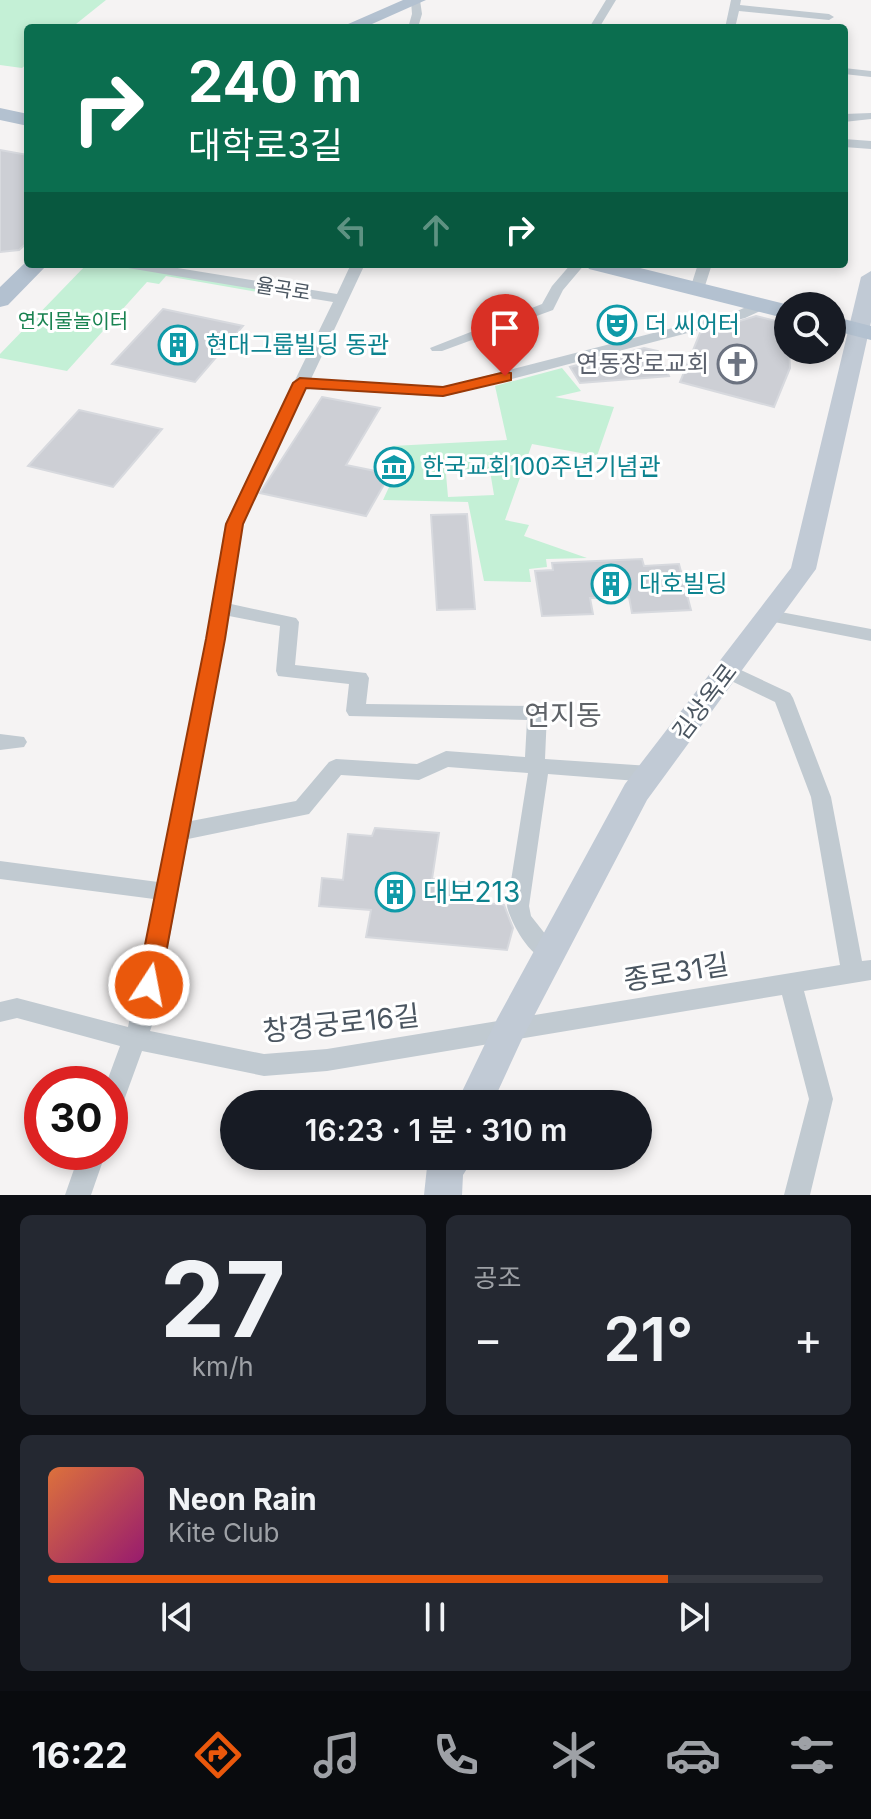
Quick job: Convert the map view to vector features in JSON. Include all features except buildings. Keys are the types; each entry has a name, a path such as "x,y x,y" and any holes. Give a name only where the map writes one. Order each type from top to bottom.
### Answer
{"main road":[{"path":"358,24 417,0"},
{"path":"0,114 24,119"},
{"path":"0,300 33,268"},
{"path":"613,268 774,308"}],"street":[{"path":"414,24 417,0"},
{"path":"596,24 611,0"},
{"path":"731,24 735,4 829,18"},
{"path":"848,71 871,74"},
{"path":"848,118 871,116"},
{"path":"848,143 871,145"},
{"name":"율곡로","path":"153,268 343,299"},
{"path":"124,1066 143,1017 221,608 234,524 356,268"},
{"path":"437,348 548,307 557,289 575,268"},
{"path":"697,289 704,268"},
{"name":"김상옥로","path":"481,1090 509,1030 636,792 803,569 854,329 871,277"},
{"path":"300,383 443,392 740,315 762,305"},
{"path":"221,608 290,622 285,671 359,678 356,711 537,713 535,766 538,773 518,906 521,920 550,954"},
{"path":"770,616 871,635"},
{"name":"종로31길","path":"509,1030 862,971 821,797 783,698 728,671"},
{"path":"178,832 302,808 336,767 419,772 446,759 650,774"},
{"path":"0,870 167,892"},
{"path":"790,983 821,1099 797,1195"},
{"name":"창경궁로16길","path":"0,1012 17,1008 134,1039 264,1065 327,1060 509,1030"},
{"path":"494,1090 508,1059 509,1030"},
{"path":"78,1195 87,1170"}],"green space":[{"path":"0,0 106,0 76,24 24,24 24,66 0,65"},
{"name":"연지물놀이터","path":"83,268 136,268 271,291 269,294 166,276 159,284 147,282 67,371 0,358 0,354"},
{"path":"562,368 581,391 555,397 614,407 597,456 532,444 505,520 529,525 524,536 587,558 546,559 547,567 529,569 531,582 484,581 468,502 383,500 396,472 377,468 392,446 507,440 495,386","holes":["490,471 494,495 448,497 446,474"]}],"place":[{"name":"더 씨어터","path":"617,325"},
{"name":"현대그룹빌딩 동관","path":"178,345"},
{"name":"연동장로교회","path":"737,364"},
{"name":"한국교회100주년기념관","path":"394,467"},
{"name":"대호빌딩","path":"611,584"},
{"name":"대보213","path":"395,892"}],"district":[{"name":"연지동","path":"563,715"}],"route":[{"path":"149,985 216,639 234,524 300,383 443,392 505,376"}]}
